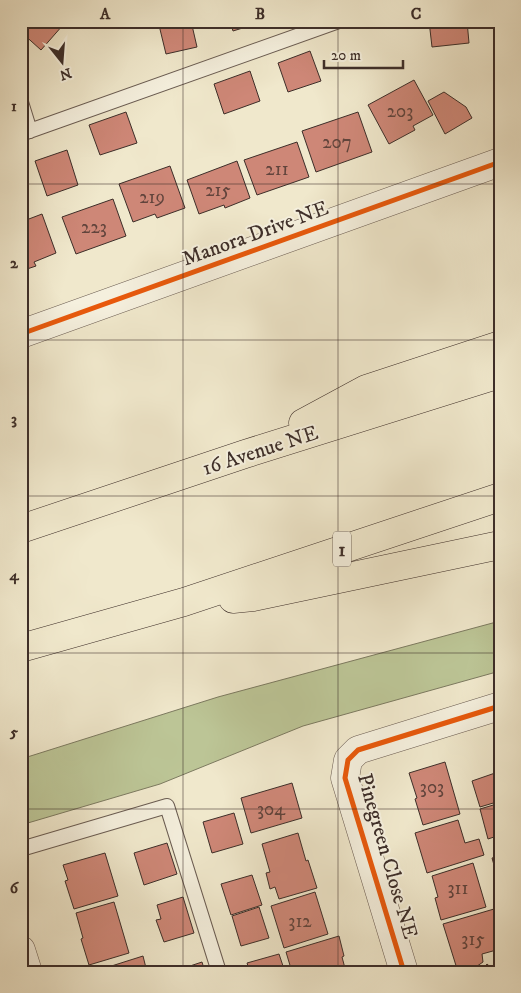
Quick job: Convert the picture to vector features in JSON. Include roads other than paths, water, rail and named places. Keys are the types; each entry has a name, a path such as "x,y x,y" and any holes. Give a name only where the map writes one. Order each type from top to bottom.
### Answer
{"highway":[{"path":"245,454 366,389 500,345"},
{"name":"16 Avenue NE","path":"21,529 245,454 500,374"},
{"name":"1","path":"21,648 184,602 500,497"},
{"path":"184,602 253,597 500,545"}],"street":[{"name":"Manora Drive NE","path":"21,334 500,162"},
{"name":"Pinegreen Close NE","path":"404,972 345,778 348,760 358,750 498,711"},
{"path":"21,950 28,972"}],"lane":[{"path":"21,102 26,132 338,21"},
{"path":"21,849 167,806 219,972"}]}
